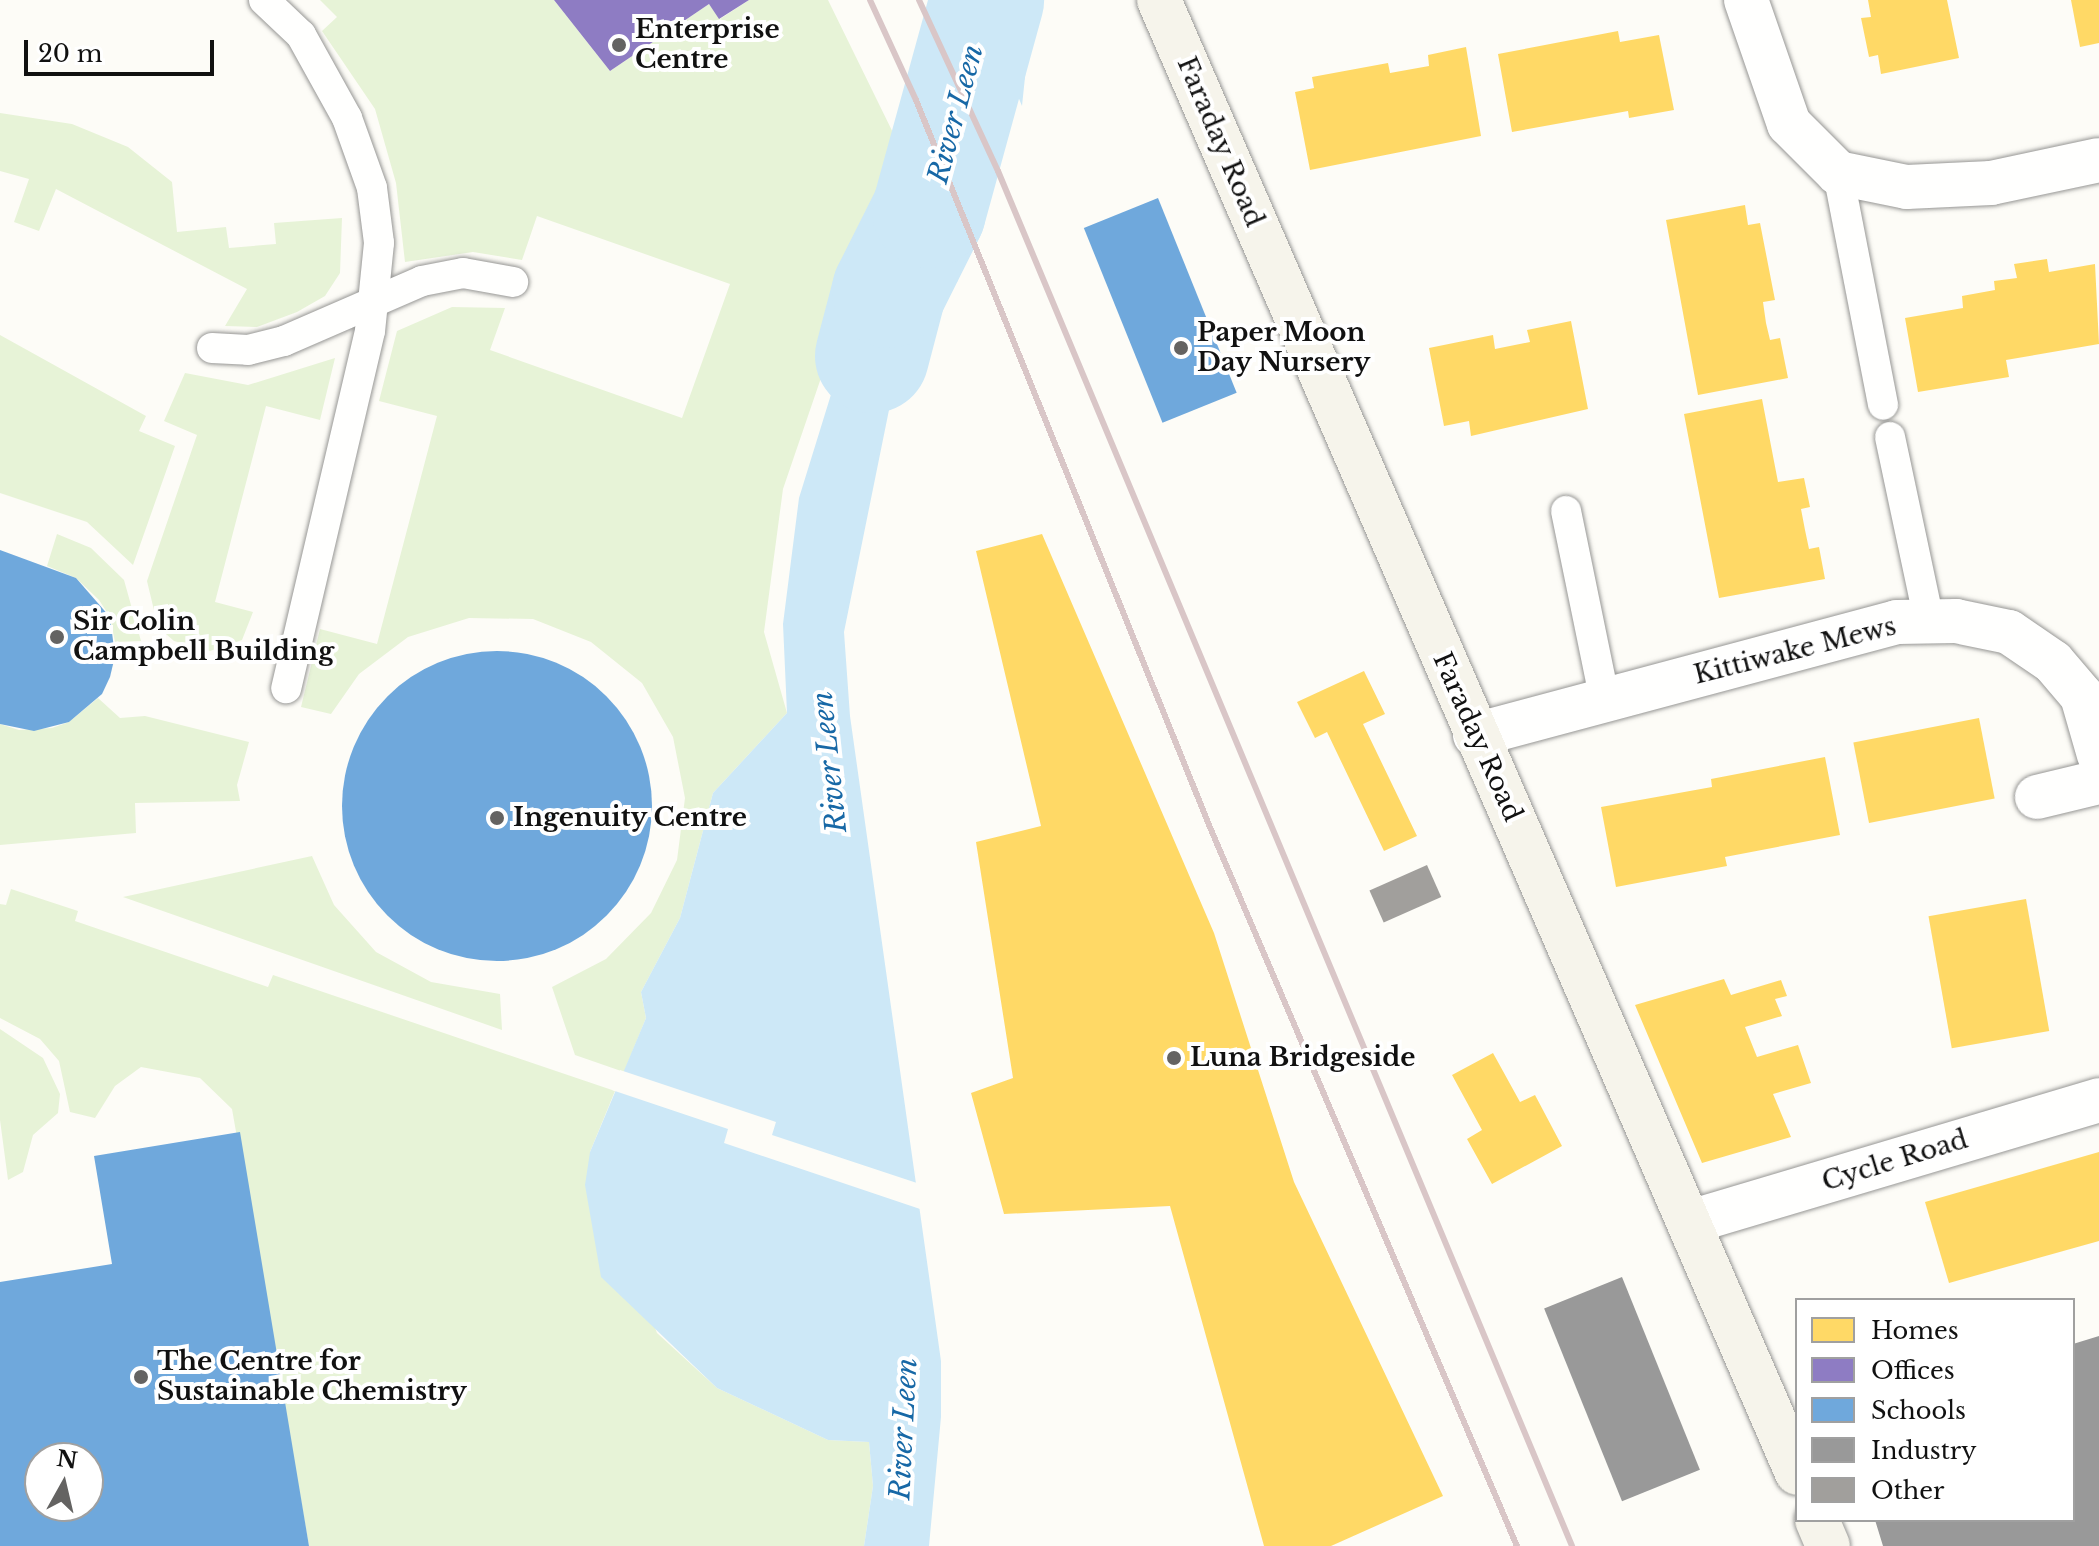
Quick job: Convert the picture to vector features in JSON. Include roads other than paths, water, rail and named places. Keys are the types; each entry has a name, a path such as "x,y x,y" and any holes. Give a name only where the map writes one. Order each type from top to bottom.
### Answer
{"street":[{"name":"Faraday Road","path":"1159,0 1795,1468"},
{"path":"1746,0 1789,124 1838,173 1907,187 1977,184 2099,160"},
{"name":"Kittiwake Mews","path":"1475,735 1897,622 1956,621 2009,632 2053,662 2082,696 2099,755"},
{"path":"2037,797 2099,782"},
{"name":"Cycle Road","path":"1690,1222 2099,1100"},
{"path":"1818,1522 1828,1546"}],"lane":[{"path":"264,0 301,35 347,118 372,188 379,243 375,299 286,688"},
{"path":"1838,173 1883,405"},
{"path":"212,348 248,350 284,341 375,299 463,273 513,282"},
{"path":"1890,437 1929,621"},
{"path":"1566,511 1605,701"}],"water":[{"path":"978,0 1033,0 1022,106 983,12"},
{"path":"900,147 958,281 916,302 906,326 844,632 850,716 941,1361 941,1417 929,1546 864,1546 873,1486 869,1442 828,1440 717,1388 601,1277 585,1185 590,1152 646,1018 641,992 680,918 713,793 787,713 783,624 799,498 889,207 889,180"}],"waterway":[{"name":"River Leen","path":"872,356 889,291 929,211 987,0"}],"railway":[{"path":"870,0 916,100 1209,825 1517,1546"},
{"path":"919,0 998,171 1572,1546"}],"place":[{"name":"Enterprise Centre","path":"619,45"},
{"name":"Paper Moon Day Nursery","path":"1181,348"},
{"name":"Sir Colin Campbell Building","path":"57,637"},
{"name":"Ingenuity Centre","path":"497,818"},
{"name":"Luna Bridgeside","path":"1174,1058"},
{"name":"The Centre for Sustainable Chemistry","path":"141,1377"}]}
